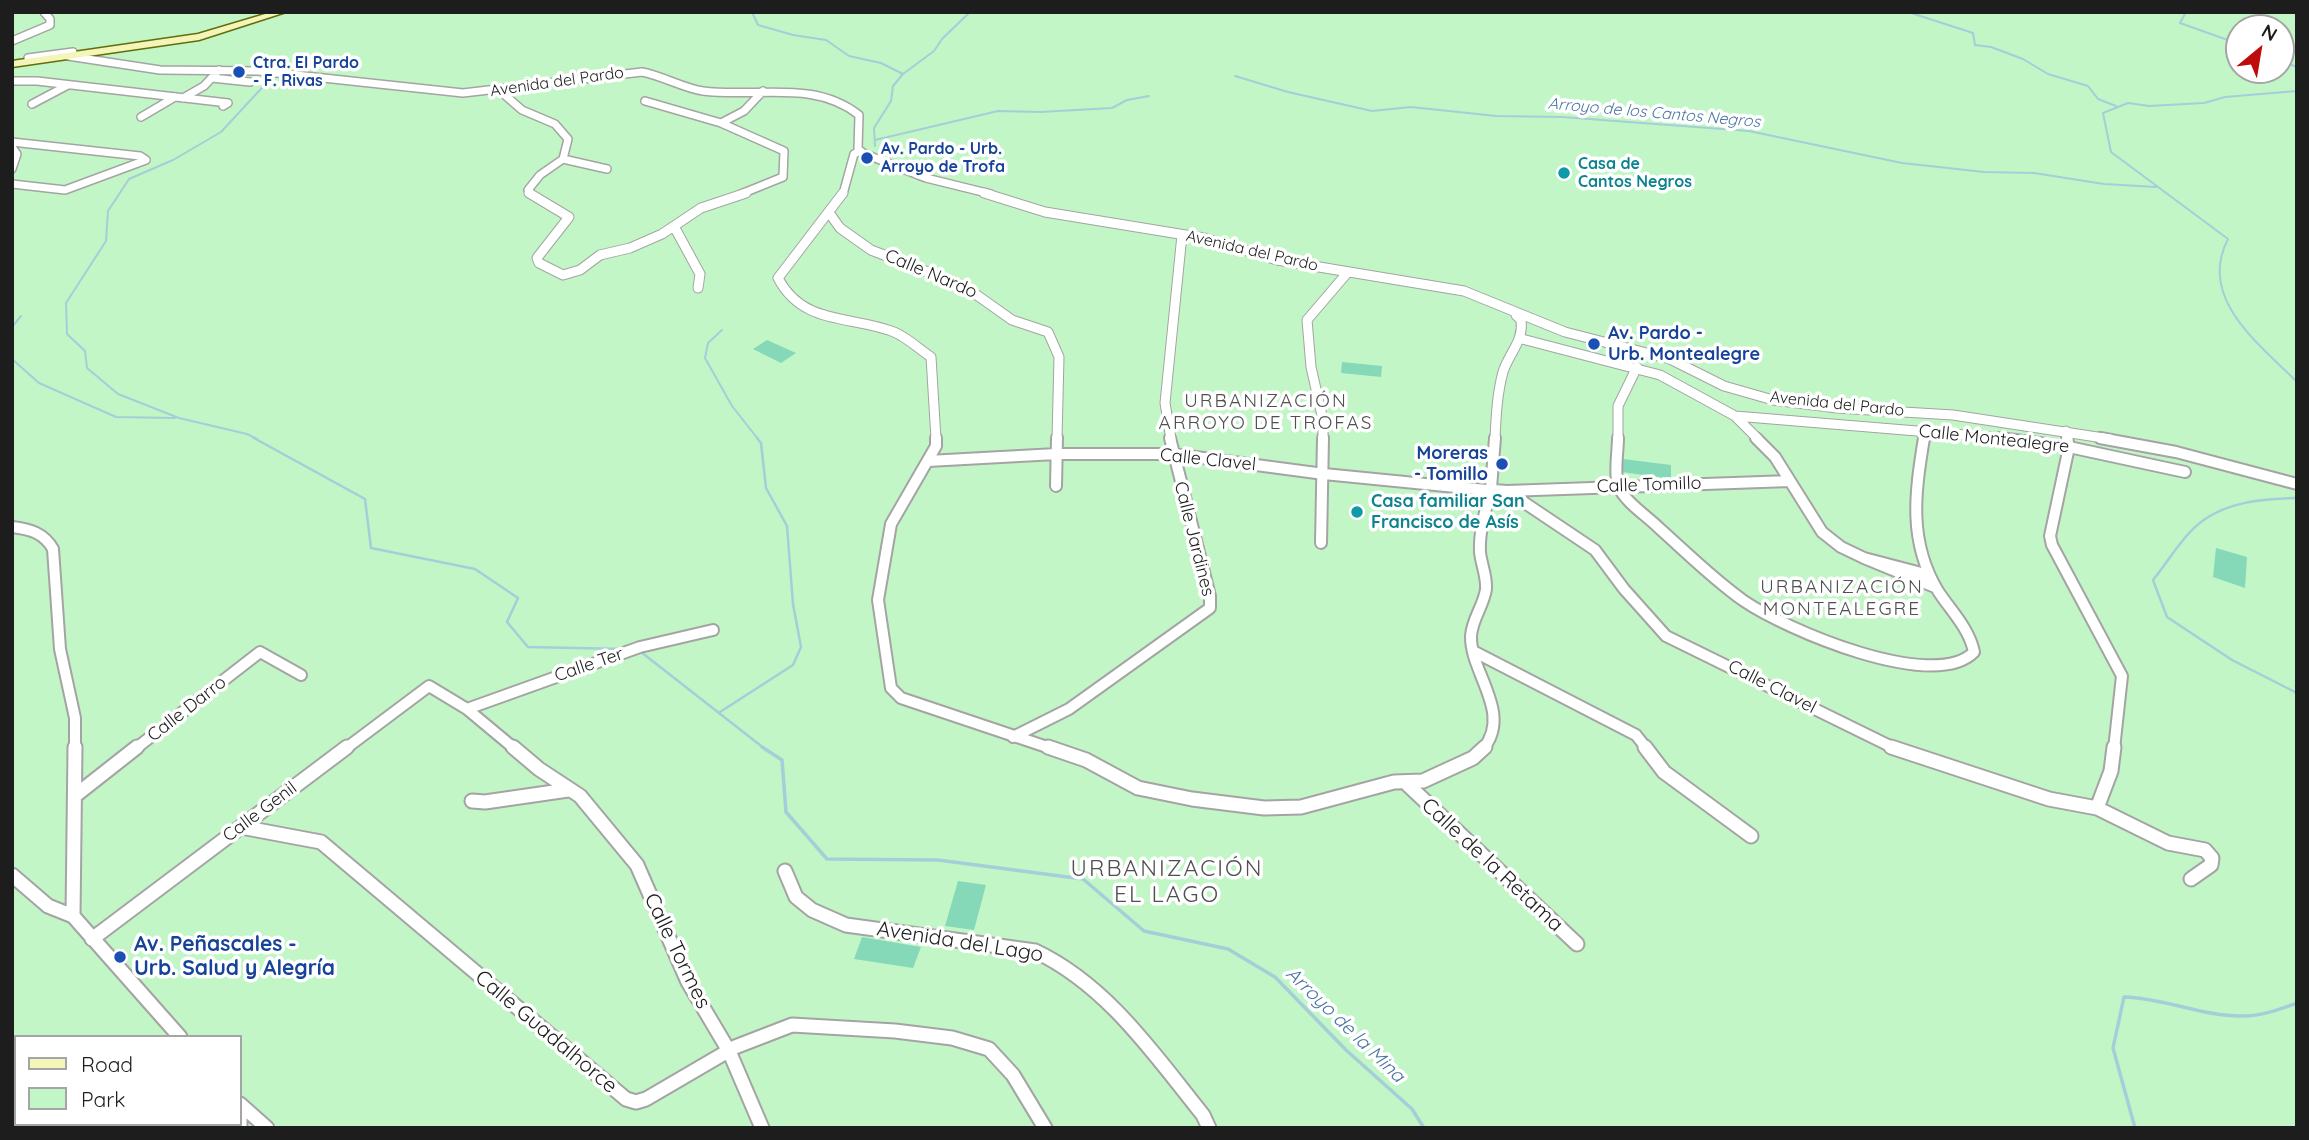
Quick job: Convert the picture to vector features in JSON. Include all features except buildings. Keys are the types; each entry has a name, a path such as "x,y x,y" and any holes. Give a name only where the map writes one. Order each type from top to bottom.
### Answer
{"main road":[{"path":"12,62 180,40 228,30 282,12"},
{"path":"12,62 228,30"}],"street":[{"path":"12,41 50,25 50,19 44,12"},
{"path":"74,56 93,52"},
{"path":"28,58 93,52 103,61"},
{"path":"55,56 74,56 160,70 198,71 250,82"},
{"name":"Avenida del Pardo","path":"141,117 215,75 238,70 437,91 512,92 642,72 663,76 702,91 807,93 828,97 852,107 859,115 860,151 935,181 997,195 1045,212 1222,242 1277,260 1449,288 1475,295 1517,315 1529,330 1565,332 1670,359 1724,386 1773,400 1837,408 1953,415 2036,426 2067,439"},
{"path":"12,81 228,103 223,106"},
{"path":"33,104 68,85"},
{"path":"721,123 744,111 763,91"},
{"path":"512,92 523,110 557,124 568,139 563,159 540,175 528,190 530,195 569,217 537,258 539,263 560,274 583,269 596,256 633,247 672,228 702,208 769,185 783,177 784,151 721,123 645,101"},
{"path":"12,142 140,156 146,160 65,190 12,184"},
{"path":"12,169 17,160 14,149 35,144"},
{"path":"860,151 854,154 842,197 778,278 783,292 800,305 824,315 893,332 931,357 936,446 891,524 878,600 891,688 901,698 1086,760 1138,788 1192,800 1264,808 1301,807 1394,782 1408,785 1427,781 1479,755 1488,745 1495,720 1473,651 1472,627 1485,594 1486,583 1480,553 1482,525 1490,490 1500,385 1505,366 1529,330"},
{"path":"563,159 607,169"},
{"name":"Calle Nardo","path":"830,214 836,226 856,242 962,284 988,299 1014,321 1048,332 1059,357 1056,486"},
{"path":"672,228 676,230 700,274 698,288"},
{"name":"Calle Jardines","path":"1013,737 1069,709 1210,608 1210,596 1172,454 1165,403 1182,235"},
{"path":"1321,543 1323,420 1311,367 1307,320 1348,272"},
{"name":"Calle Montealegre","path":"1529,330 1660,375 1735,416 2067,439 2185,472"},
{"path":"1637,368 1618,406 1618,485 1631,502 1744,601 1767,615 1882,658 1918,665 1947,664 1972,656 1974,649 1935,587 1918,554 1912,511 1925,431"},
{"path":"1735,416 1775,457 1822,532 1841,547 1935,587"},
{"path":"2098,808 2110,771 2122,676 2052,545 2050,536 2067,439 2108,438 2176,452 2297,484"},
{"name":"Calle Clavel","path":"928,461 1056,454 1172,454 1324,474 1507,491 1595,550 1624,589 1666,636 1890,747 2049,800 2098,808 2176,846 2196,846 2209,853 2212,858 2211,865 2191,879"},
{"name":"Calle Tomillo","path":"1507,491 1790,481"},
{"path":"12,527 40,533 49,539 53,549 60,649 75,718 76,795 72,874 74,916 178,1035"},
{"path":"1864,558 1928,575"},
{"name":"Calle Ter","path":"467,709 640,647 713,629"},
{"path":"1473,651 1636,735 1664,772 1751,836"},
{"name":"Calle Darro","path":"76,795 260,652 301,675"},
{"name":"Calle Tormes","path":"429,686 467,709 539,769 580,796 637,866 688,982 729,1051 762,1128"},
{"name":"Calle Genil","path":"92,939 429,686"},
{"name":"Calle de la Retama","path":"1408,785 1577,944"},
{"path":"472,801 485,802 568,790"},
{"name":"Calle Guadalhorce","path":"240,827 321,842 625,1099 636,1102 646,1099 766,1031 792,1025 958,1038 987,1048 1003,1063 1045,1128"},
{"name":"Avenida del Lago","path":"785,871 796,897 812,910 846,925 1035,951 1054,958 1073,971 1105,1001 1203,1115 1209,1128"},
{"path":"12,875 47,906 62,915 74,916"},
{"path":"242,1106 267,1128"}],"green space":[{"path":"12,12 2297,12 2297,1128 12,1128"},
{"path":"767,340 796,353 781,363 753,349"},
{"path":"1342,362 1382,366 1381,377 1341,373"},
{"path":"1623,459 1671,465 1671,479 1622,472"},
{"path":"2216,548 2247,557 2245,588 2213,577"},
{"path":"958,881 986,885 974,930 945,926"},
{"path":"862,937 921,947 913,968 854,959"}],"waterway":[{"path":"752,12 758,25 793,35 826,40 849,56 881,63 903,74"},
{"path":"903,74 934,51 942,39 970,12"},
{"path":"1908,12 1973,33 1975,45 1991,47 2023,59 2048,74 2088,86 2098,99 2116,106"},
{"path":"2186,12 2180,23 2225,39"},
{"path":"875,146 874,128 891,101 893,86 903,74"},
{"name":"Arroyo de los Cantos Negros","path":"1235,76 1288,92 1372,111 1411,107 1496,116 1562,117 1749,131 1902,163 1984,172 2034,173 2104,184 2156,187"},
{"name":"Arroyo de la Mina","path":"257,439 247,434 179,418 118,394 87,368 85,351 67,334 66,303 106,241 108,211 129,179 173,160 221,132 271,78"},
{"path":"2297,91 2225,97 2204,103 2149,106 2128,103 2103,113 2111,152 2228,239 2221,261 2220,281 2226,300 2250,336 2297,382"},
{"path":"875,140 998,111 1040,112 1112,108 1127,100 1149,96"},
{"path":"12,327 21,316"},
{"path":"722,330 708,343 705,358 732,406 758,439"},
{"path":"12,359 39,383 116,417 175,418"},
{"name":"Arroyo de la Mina","path":"254,438 365,499 371,548 475,569 518,598 507,622 528,647 624,649"},
{"path":"720,712 793,665 801,647 793,604 787,526 766,488 761,443 757,438"},
{"path":"2297,498 2254,501 2213,514 2190,532 2153,580 2167,617 2232,660 2297,693"},
{"name":"Arroyo de la Mina","path":"641,652 765,749"},
{"name":"Arroyo de la Mina","path":"765,749 782,760 786,812 827,859 938,860 1083,879 1144,931 1228,949 1275,977 1346,1050 1412,1109 1424,1128"},
{"path":"2135,1128 2113,1048 2124,997 2229,1016 2257,1015 2297,1003"}],"place":[{"name":"Ctra. El Pardo - F. Rivas","path":"239,72"},
{"name":"Av. Pardo - Urb. Arroyo de Trofa","path":"867,158"},
{"name":"Casa de Cantos Negros","path":"1564,173"},
{"name":"Av. Pardo - Urb. Montealegre","path":"1594,344"},
{"name":"Moreras - Tomillo","path":"1502,464"},
{"name":"Casa familiar San Francisco de Asís","path":"1357,512"},
{"name":"Av. Peñascales - Urb. Salud y Alegría","path":"120,957"}],"district":[{"name":"URBANIZACIÓN ARROYO DE TROFAS","path":"1266,412"},
{"name":"URBANIZACIÓN MONTEALEGRE","path":"1842,598"},
{"name":"URBANIZACIÓN EL LAGO","path":"1167,882"}]}
